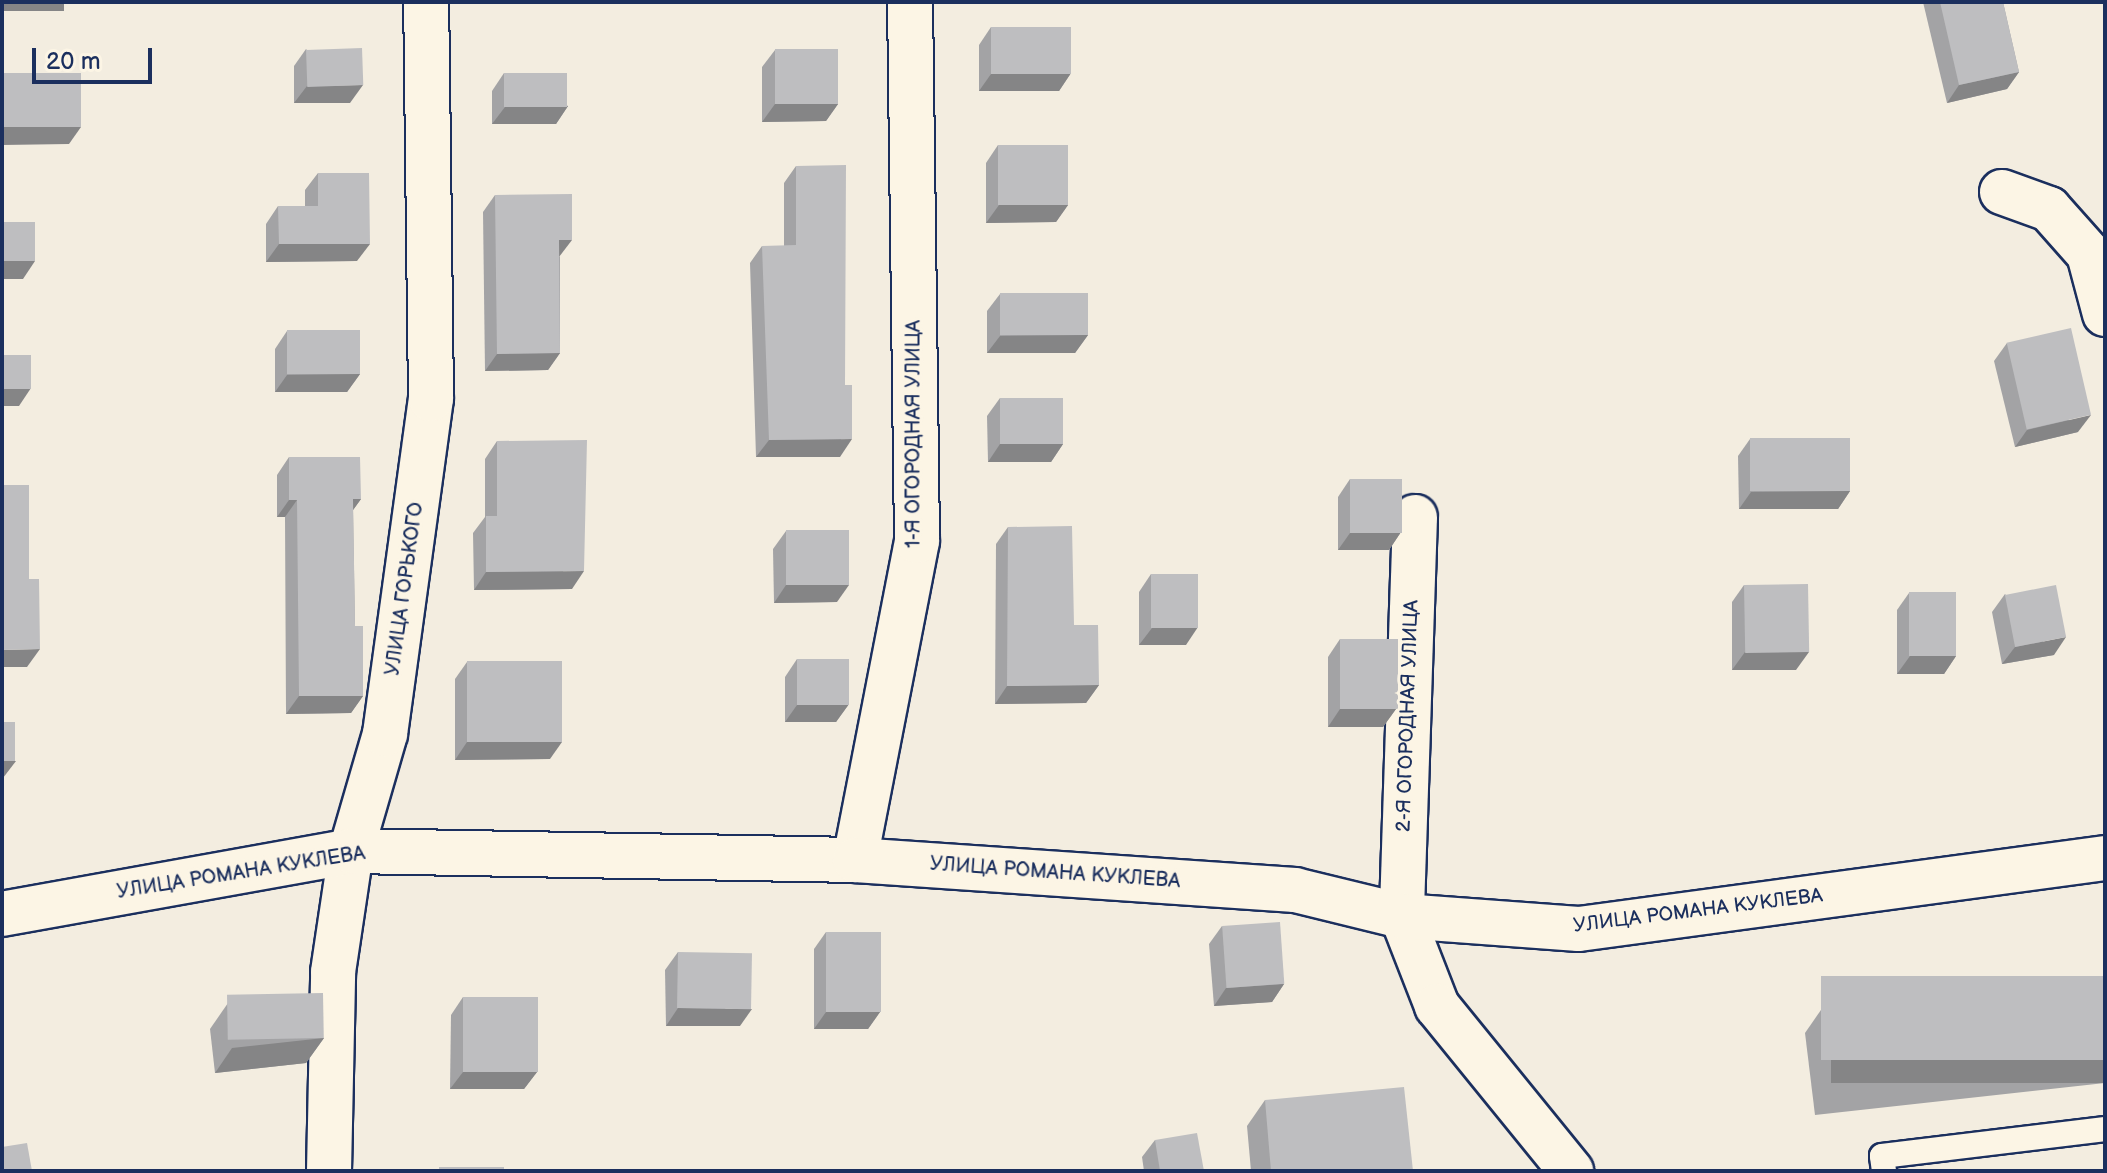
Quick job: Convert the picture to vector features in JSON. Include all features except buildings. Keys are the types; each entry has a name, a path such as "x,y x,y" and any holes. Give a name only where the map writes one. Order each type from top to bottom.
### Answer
{"street":[{"name":"УЛИЦА ГОРЬКОГО","path":"329,1171 333,972 351,851 385,734 431,399 426,2"},
{"name":"1-Я ОГОРОДНАЯ УЛИЦА","path":"855,860 917,541 910,2"},
{"path":"2002,192 2049,209 2089,254 2105,314"},
{"name":"2-Я ОГОРОДНАЯ УЛИЦА","path":"1402,916 1415,517"},
{"name":"УЛИЦА РОМАНА КУКЛЕВА","path":"2,914 351,851 855,860 1295,890 1402,916 1579,929 2105,858"},
{"path":"1402,916 1437,1006 1571,1171"}],"lane":[{"path":"1884,1171 1882,1156 2105,1129"}]}
